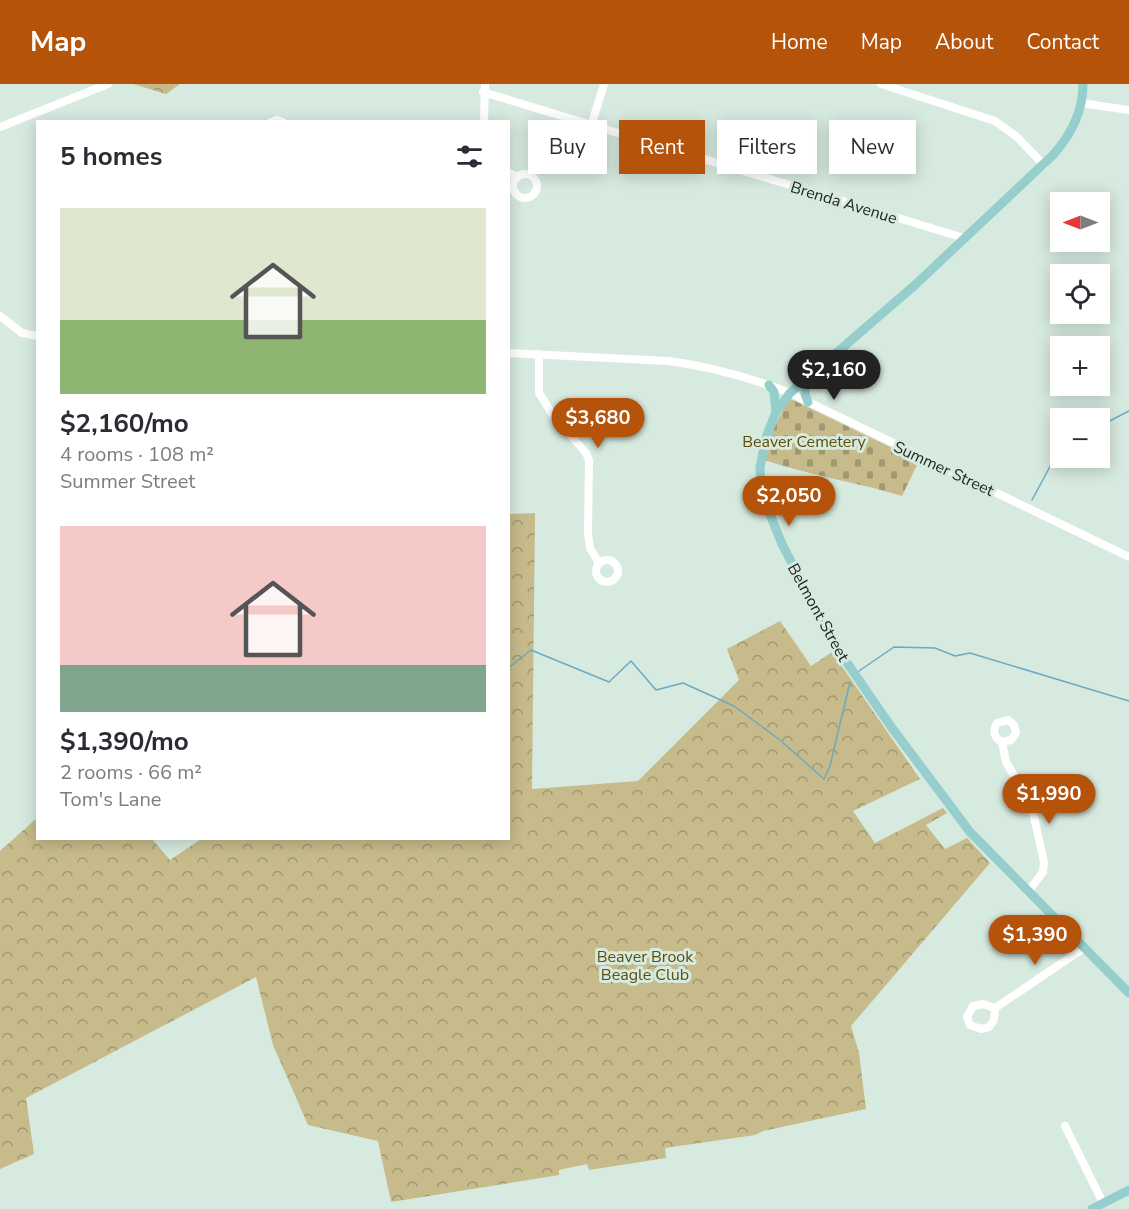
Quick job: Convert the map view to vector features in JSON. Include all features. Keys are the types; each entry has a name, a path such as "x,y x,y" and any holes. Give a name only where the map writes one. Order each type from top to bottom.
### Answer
{"main road":[{"name":"Belmont Street","path":"1083,84 1081,103 1069,134 1044,165 915,285 790,393 776,412 763,450 760,468 761,486 776,531 805,591 842,656 926,776 977,840 1129,993"},
{"path":"805,380 805,394 808,402"},
{"path":"769,385 774,392 776,412"},
{"path":"1092,1209 1129,1190"}],"street":[{"path":"0,127 108,84"},
{"path":"593,120 604,84"},
{"path":"881,84 995,121 1012,132 1044,165"},
{"path":"484,88 484,120"},
{"name":"Brenda Avenue","path":"484,88 574,120"},
{"path":"1081,103 1129,110"},
{"name":"Brenda Avenue","path":"607,131 964,238"},
{"path":"510,173 517,177"},
{"path":"0,316 22,333 36,336"},
{"name":"Summer Street","path":"510,353 636,358 681,363 769,385 790,393 1129,557"},
{"path":"539,354 539,393 553,415 586,453 589,460 588,534 590,548 599,563"},
{"path":"1002,742 1006,762 1031,804 1044,862 1043,872 1028,892"},
{"path":"994,1008 1084,948"},
{"path":"1065,1126 1103,1203"}],"green space":[{"path":"133,84 180,84 166,94"},
{"name":"Beaver Cemetery","path":"791,399 919,461 902,496 764,460 772,432 787,402"},
{"name":"Beaver Brook Beagle Club","path":"535,513 532,789 638,781 739,680 727,649 780,621 811,666 832,652 920,779 853,811 875,843 943,808 947,813 926,825 945,849 967,838 990,863 851,1026 859,1053 866,1109 763,1131 755,1135 665,1148 666,1158 589,1170 587,1164 559,1170 559,1175 391,1202 378,1141 308,1125 273,1045 256,977 26,1098 34,1154 0,1169 0,851 36,819 36,840 153,840 170,860 200,840 510,840 510,514"}],"waterway":[{"path":"1110,421 1129,411"},
{"path":"1032,500 1050,467"},
{"path":"859,671 894,647 935,648 955,656 970,653 1129,701"},
{"path":"510,666 531,650 609,682 631,661 656,690 683,683 734,706 780,740 824,779 830,766 850,682"}]}
